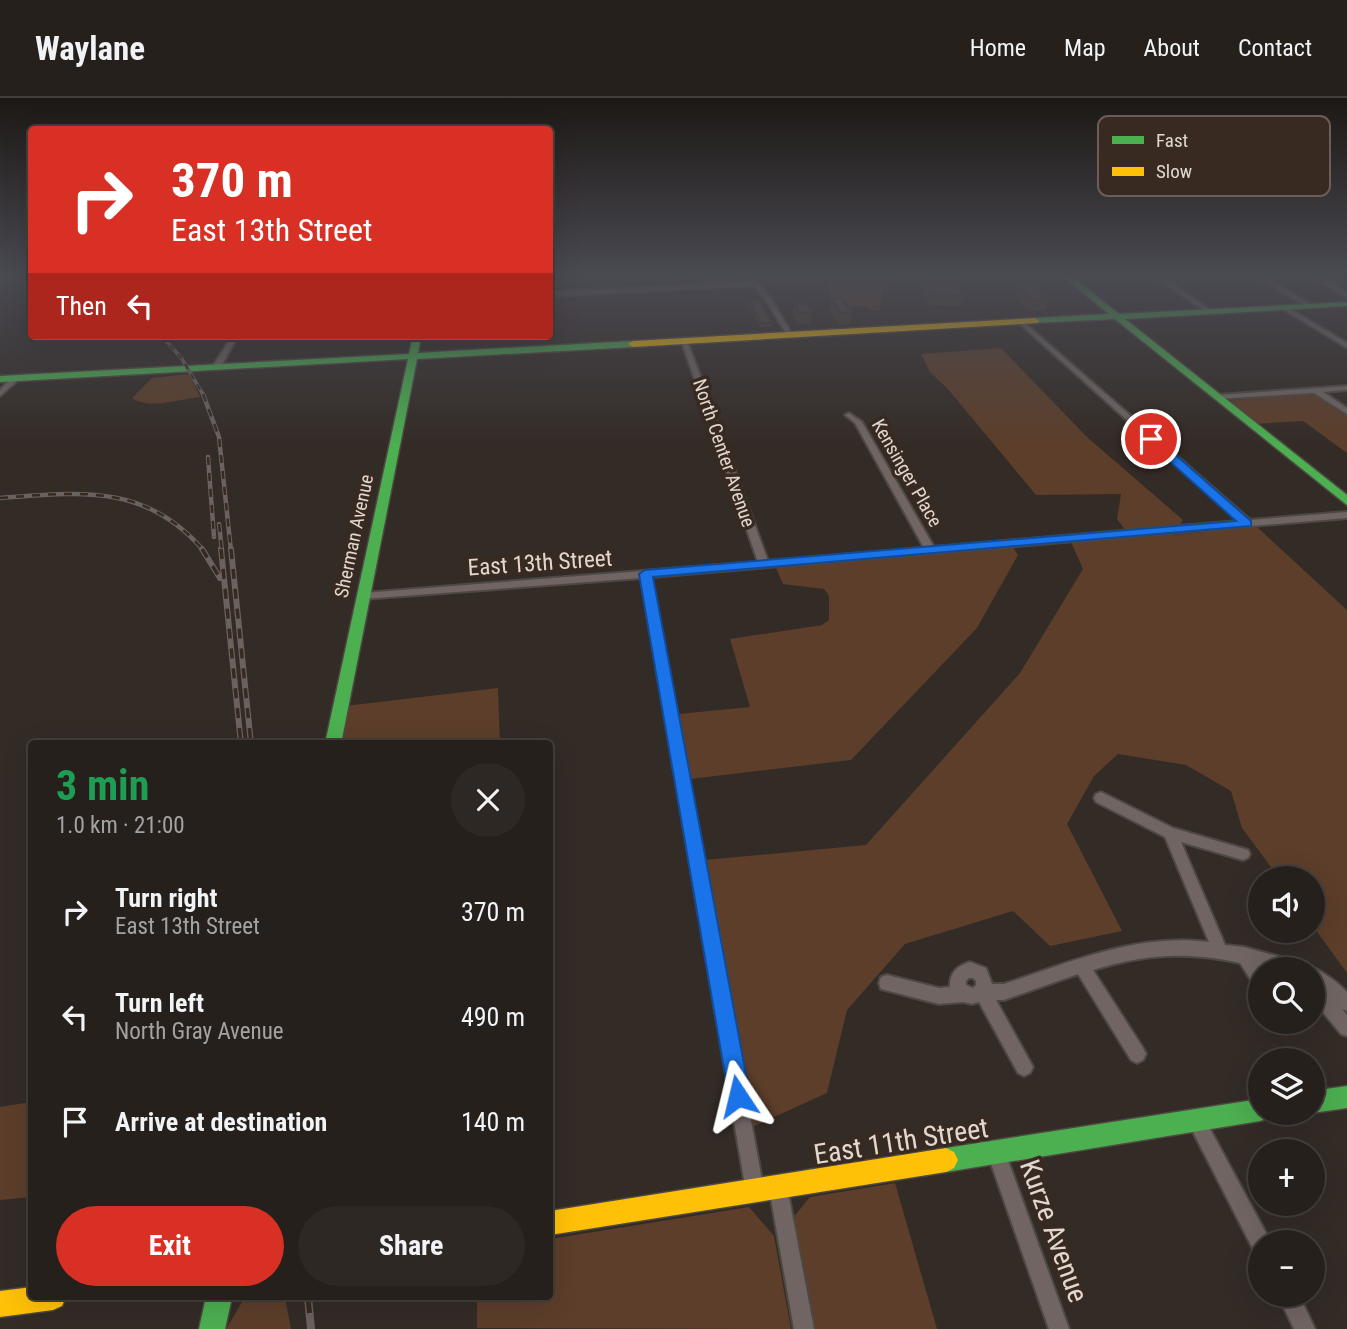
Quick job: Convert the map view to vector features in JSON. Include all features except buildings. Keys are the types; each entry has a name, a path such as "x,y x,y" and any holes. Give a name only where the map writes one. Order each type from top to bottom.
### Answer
{"main road":[{"path":"8,378 834,331"},
{"path":"1134,331 1347,500"},
{"name":"Sherman Avenue","path":"334,740 416,340"},
{"path":"1325,1100 1347,1097"},
{"name":"East 11th Street","path":"553,1223 1248,1112"},
{"path":"0,1304 30,1300"},
{"path":"212,1329 218,1300"}],"street":[{"path":"1032,331 1247,523"},
{"path":"1329,331 1347,346"},
{"path":"217,366 232,340"},
{"name":"North Center Avenue","path":"684,340 764,565"},
{"path":"0,394 8,378"},
{"path":"1217,397 1347,388"},
{"path":"1315,390 1347,412"},
{"name":"Kensinger Place","path":"849,415 858,422 932,551"},
{"name":"East 13th Street","path":"363,596 1347,515"},
{"path":"645,574 755,1191"},
{"path":"1101,798 1170,833 1243,854"},
{"path":"1170,833 1220,951"},
{"path":"887,983 939,996 1004,992 1136,952 1166,947 1220,951 1251,957"},
{"path":"1244,955 1248,961"},
{"path":"1082,967 1137,1054"},
{"path":"1325,983 1347,1003"},
{"path":"974,994 1024,1067"},
{"path":"1325,1002 1347,1028"},
{"path":"1196,1120 1254,1230"},
{"name":"Kurze Avenue","path":"996,1152 1059,1329"},
{"path":"778,1187 804,1329"},
{"path":"1294,1307 1305,1329"}],"shaded area":[{"path":"1001,348 1087,437 1183,520 1179,526 1126,531 1117,519 1121,494 1036,495 947,388 930,372 921,354"},
{"path":"189,374 200,397 165,403 147,403 132,398 152,378"},
{"path":"1310,392 1347,414 1347,453 1303,421 1255,424 1228,401"},
{"path":"1256,526 1347,610 1347,973 1325,943 1325,866 1270,866 1242,828 1231,791 1186,765 1118,754 1094,776 1067,824 1122,931 1050,946 1013,911 905,944 847,1010 827,1093 752,1127 704,860 866,845 1020,673 1083,569 1071,542 1175,533 1174,535"},
{"path":"1013,547 1018,555 977,628 851,760 690,779 678,714 750,707 730,639 822,625 829,620 829,596 824,589 783,584 776,568"},
{"path":"498,688 500,740 340,740 345,706"},
{"path":"28,1102 28,1197 0,1200 0,1107"},
{"path":"895,1183 937,1329 814,1329 792,1219 810,1197"},
{"path":"749,1207 774,1236 791,1329 477,1328 477,1300 553,1300 553,1239"},
{"path":"243,1300 286,1300 291,1329 226,1329"}],"railway":[{"path":"165,340 182,359 203,395"},
{"path":"203,395 219,437 231,551"},
{"path":"208,457 214,537"},
{"path":"0,498 85,494 135,503 159,513 182,529 202,549"},
{"path":"219,524 222,551"},
{"path":"202,549 220,578"},
{"path":"221,549 241,740"},
{"path":"231,549 251,740"},
{"path":"308,1300 311,1329"}],"traffic: fast":[{"path":"1136,331 1347,501"},
{"path":"334,740 416,340"},
{"path":"0,379 633,344"},
{"path":"1325,1100 1347,1097"},
{"path":"946,1160 1248,1112"},
{"path":"212,1329 218,1300"}],"traffic: slow":[{"path":"633,344 852,331"},
{"path":"553,1223 946,1160"},
{"path":"0,1304 30,1300"}],"route":[{"path":"738,1096 645,574 1247,523 1151,439"}]}
